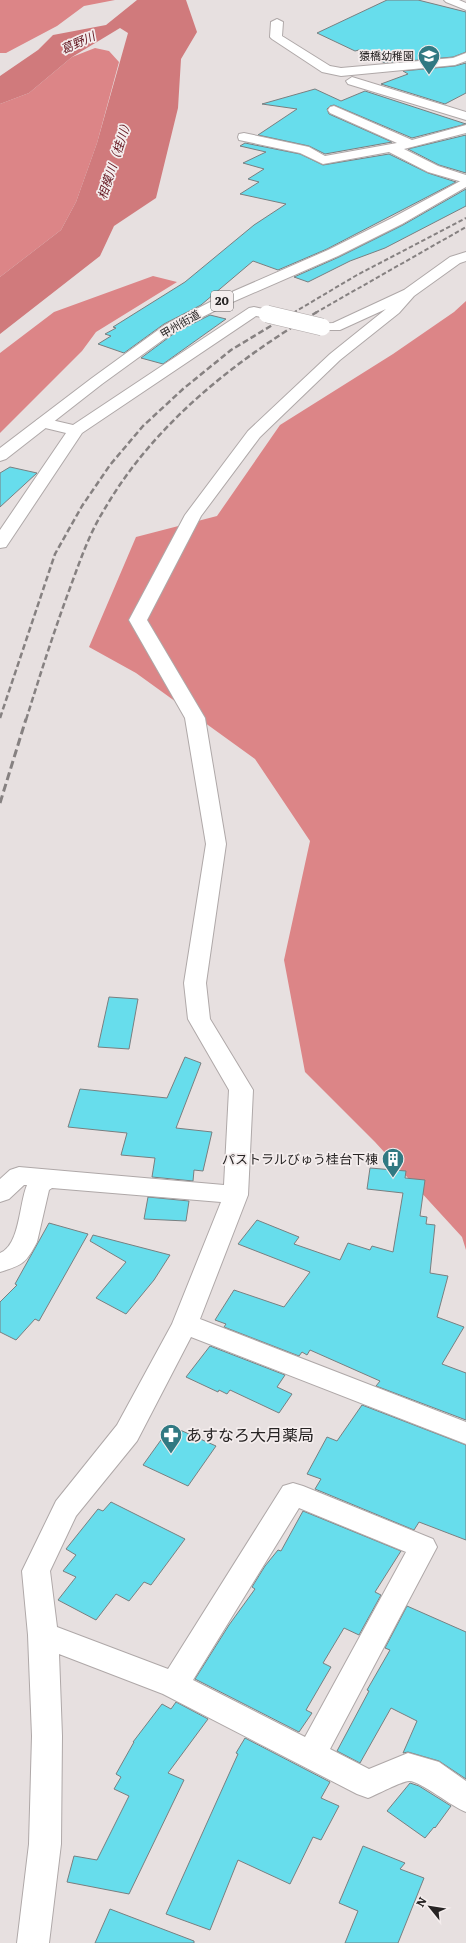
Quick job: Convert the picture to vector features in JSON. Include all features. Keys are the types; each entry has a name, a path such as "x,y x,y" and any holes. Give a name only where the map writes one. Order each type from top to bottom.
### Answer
{"main road":[{"path":"450,0 466,6"},
{"path":"277,22 276,37 326,69 341,72 455,61 466,57"},
{"path":"445,62 445,56 448,53 466,50"},
{"path":"445,62 466,70"},
{"path":"352,81 466,116"},
{"path":"334,110 411,144"},
{"path":"244,137 304,150 323,160 411,144 466,128"},
{"path":"391,148 433,169 466,181"},
{"name":"甲州街道","path":"0,456 97,381 170,328 223,301 340,250 397,221 466,181"},
{"path":"0,543 76,430 254,311 322,327 335,327 409,292 455,260 466,256"},
{"path":"34,1943 45,1844 47,1736 43,1635 36,1571 66,1509 127,1433 185,1324 236,1195 241,1090 199,1019 195,983 216,844 195,718 138,620 193,515 254,434 335,357 394,310 409,292"},
{"path":"43,423 76,430"},
{"path":"0,1193 19,1176 236,1195"},
{"path":"0,1263 15,1257 25,1242 38,1187 47,1178"},
{"path":"185,1324 466,1433"},
{"path":"174,1685 293,1494 424,1547 311,1755"},
{"path":"43,1635 174,1685 368,1784 408,1766 428,1772 466,1798"}],"shaded area":[{"path":"0,0 115,0 84,6 57,26 6,53 0,53"},
{"path":"95,48 109,51 119,62 97,143 76,202 61,230 0,277 0,104 29,93 72,57"},
{"path":"153,276 177,282 96,332 82,351 0,433 0,353 54,312"},
{"path":"466,301 466,1250 462,1237 375,1142 305,1072 284,960 310,841 255,759 136,673 89,647 136,537 217,516 280,425 393,354 454,312"}],"water":[{"path":"137,0 186,0 197,32 181,59 178,108 156,198 114,226 100,256 0,334 0,277 61,230 76,202 97,143 128,33 120,28 72,57 29,93 0,104 0,76 38,50 53,35 106,25"}],"building":[{"path":"387,0 418,0 466,12 466,52 453,57 385,63 359,50 355,51 317,33"},
{"path":"466,63 466,93 445,104 381,84 408,74 403,71 455,66"},
{"path":"315,89 341,101 365,91 466,124 412,138 334,105 327,109 329,114 392,142 325,154 309,146 258,135 297,109 262,104"},
{"path":"466,135 466,173 439,165 408,149"},
{"path":"245,143 300,154 323,165 389,154 428,173 456,182 327,249 278,270 253,261 201,305 164,324 124,353 98,344 111,336 105,334 116,328 113,327 185,282 254,225 286,204 240,194 259,182 248,179 264,169 243,163 266,152 240,146"},
{"path":"466,189 466,206 385,248 350,261 308,282 294,277 339,257 403,225"},
{"path":"210,315 226,319 163,364 141,358 176,332"},
{"path":"10,467 37,473 0,507 0,473"},
{"path":"109,997 138,999 129,1049 98,1047"},
{"path":"185,1057 201,1063 176,1128 212,1132 203,1171 194,1170 193,1181 152,1177 155,1158 121,1155 127,1133 68,1127 80,1089 167,1098"},
{"path":"370,1168 406,1171 405,1178 425,1180 420,1216 427,1217 426,1224 435,1225 430,1273 448,1276 437,1317 464,1327 442,1364 466,1373 466,1420 376,1386 380,1381 310,1350 307,1355 302,1352 299,1356 224,1327 226,1324 215,1320 234,1290 284,1307 310,1272 238,1244 257,1220 299,1237 294,1244 340,1260 348,1243 370,1250 372,1246 393,1252 403,1193 367,1189"},
{"path":"148,1197 189,1201 186,1221 144,1219"},
{"path":"49,1223 88,1234 39,1321 35,1319 16,1340 0,1332 0,1302 17,1285 15,1284"},
{"path":"93,1235 170,1255 154,1280 126,1314 96,1298 126,1262 90,1241"},
{"path":"210,1346 285,1375 277,1387 292,1394 279,1413 230,1390 227,1394 219,1390 218,1392 186,1377"},
{"path":"362,1405 466,1445 466,1540 419,1522 414,1530 315,1489 321,1479 307,1474 327,1437 337,1441"},
{"path":"171,1426 216,1446 188,1486 143,1465"},
{"path":"111,1502 185,1539 151,1585 144,1582 129,1601 116,1594 96,1620 58,1600 76,1577 63,1571 76,1555 66,1549 98,1509 103,1511"},
{"path":"303,1511 401,1551 375,1592 381,1595 359,1635 344,1628 323,1663 331,1667 306,1710 312,1713 299,1732 195,1679 229,1625 255,1589 252,1587 265,1566 278,1550 281,1551"},
{"path":"407,1606 466,1632 466,1779 439,1761 408,1752 403,1753 417,1721 391,1708 360,1763 337,1751 369,1691 367,1690 390,1650 385,1648"},
{"path":"176,1702 208,1719 168,1773 184,1780 129,1894 67,1882 74,1856 97,1860 129,1796 114,1789 121,1777 116,1774 133,1742 162,1704 171,1709"},
{"path":"245,1738 330,1782 321,1798 339,1806 321,1840 313,1837 290,1884 238,1860 210,1930 166,1914 238,1754 236,1753"},
{"path":"410,1783 419,1786 451,1806 435,1828 434,1827 425,1838 387,1811"},
{"path":"363,1846 405,1863 400,1869 424,1878 398,1943 345,1943 358,1911 339,1903"},
{"path":"110,1909 194,1941 194,1943 95,1943"}],"railway":[{"path":"293,313 357,275 466,218"},
{"path":"315,313 466,227"},
{"path":"0,718 55,554 82,506 110,465 143,426 183,389 231,350 294,312"},
{"path":"26,720 58,620 85,548 104,510 124,479 146,450 171,423 198,398 226,374 256,352 317,312"},
{"path":"0,803 26,719"}],"place":[{"name":"猿橋幼稚園","path":"429,76"},
{"name":"パストラルびゅう桂台下棟","path":"393,1178"},
{"name":"あすなろ大月薬局","path":"171,1454"}],"water label":[{"name":"葛野川","path":"78,43"},
{"name":"相模川（桂川）","path":"115,159"}]}
